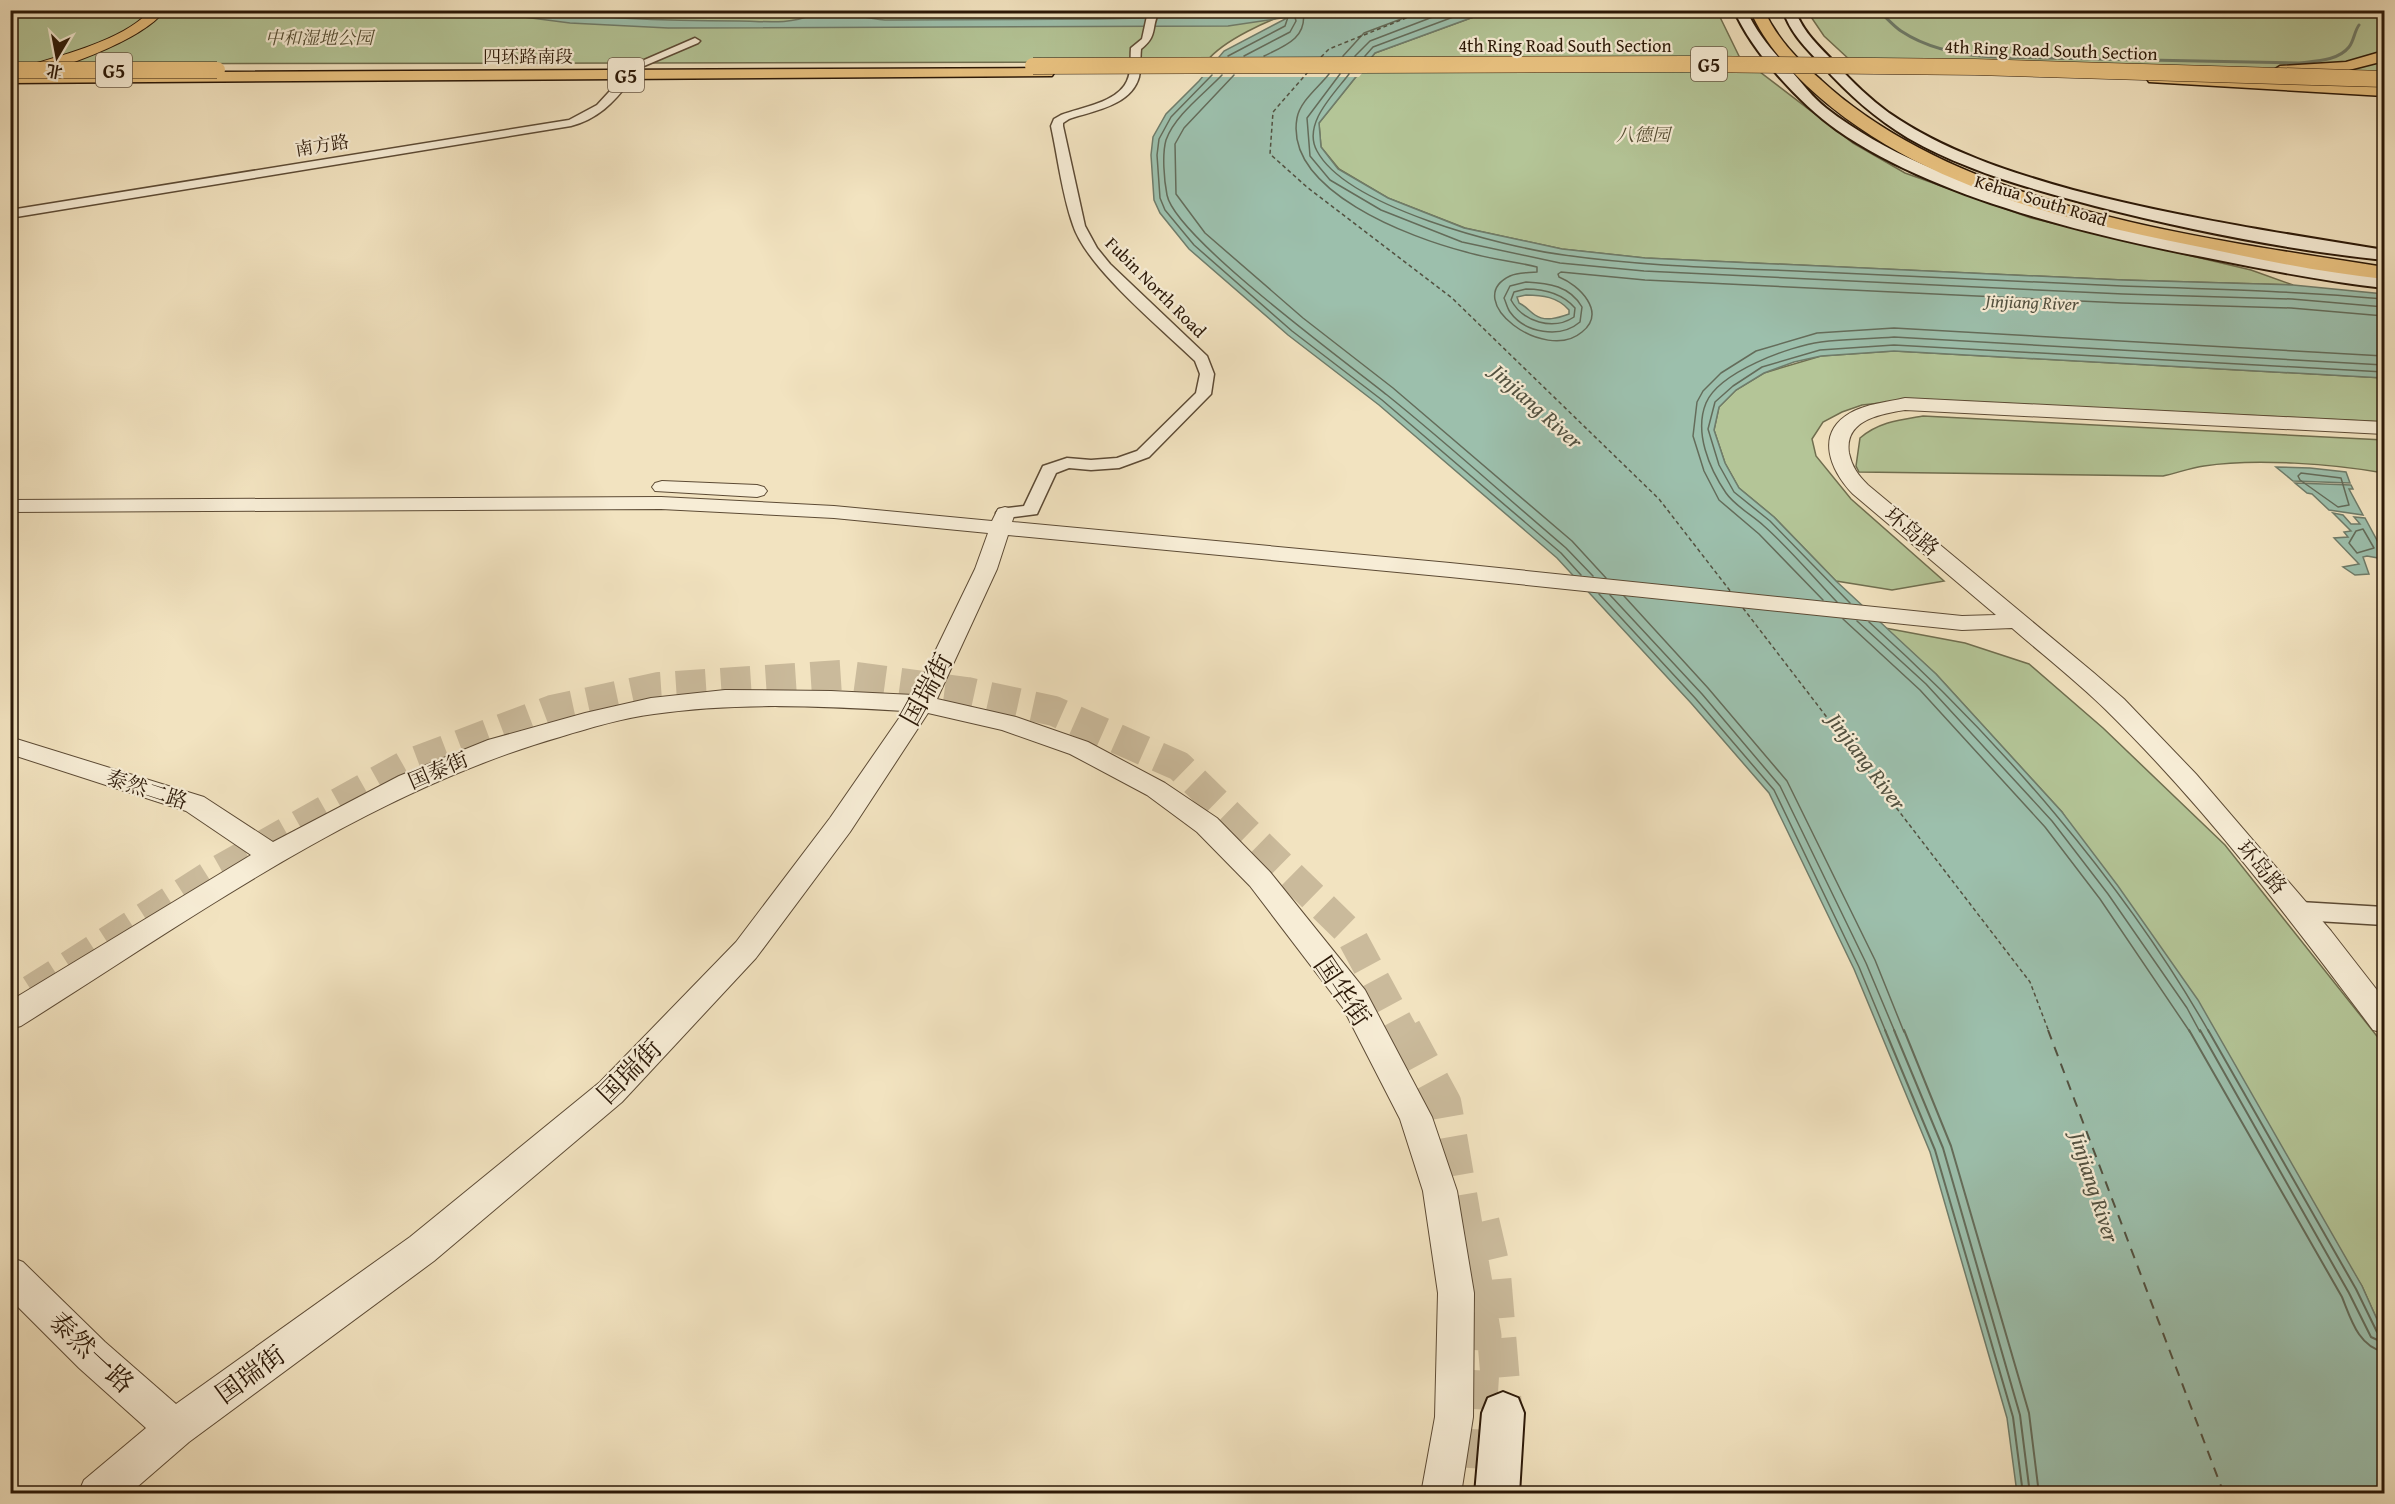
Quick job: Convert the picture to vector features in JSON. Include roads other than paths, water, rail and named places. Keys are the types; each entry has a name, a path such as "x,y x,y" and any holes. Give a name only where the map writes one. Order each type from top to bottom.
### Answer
{"highway":[{"name":"Kehua South Road","path":"1757,10 1769,34 1837,107 1910,152 1999,189 2062,209 2140,229 2283,253 2385,262"},
{"name":"Kehua South Road","path":"1772,10 1792,42 1854,107 1922,149 1964,168 2021,189 2081,207 2385,274"},
{"path":"1975,67 2096,66 2299,71 2359,65 2385,56"},
{"name":"4th Ring Road South Section","path":"1039,69 1701,64 1975,67 2385,79"},
{"name":"四环路南段","path":"10,77 1039,69"},
{"name":"4th Ring Road South Section","path":"1039,69 1973,74 2385,88"},
{"name":"四环路南段","path":"10,70 212,74"}],"main road":[{"path":"10,70 93,44 126,25 137,10"},
{"path":"10,77 120,38 146,25 155,18 158,10"},
{"path":"1740,10 1752,35 1820,110 1860,138 1928,173 2048,215 2185,250 2385,283"},
{"path":"1788,10 1800,34 1853,91 1893,122 1980,165 2036,185 2122,208 2279,240 2385,255"},
{"path":"1792,80 1837,107"},
{"path":"1497,1494 1503,1413"}],"street":[{"name":"Fubin North Road","path":"1003,520 1030,510 1049,470 1067,463 1091,465 1119,463 1143,454 1203,394 1207,374 1202,359 1105,267 1091,249 1080,226 1057,126 1058,121 1065,117 1099,105 1128,88 1135,74 1136,48 1147,40 1154,13"},
{"path":"640,64 694,40"},
{"name":"南方路","path":"10,214 571,123 590,117 604,108 624,82"},
{"name":"环岛路","path":"2385,428 1905,404 1880,408 1854,417 1844,427 1839,455 1842,466 1861,490 2114,704 2197,793 2300,911 2385,1021"},
{"path":"10,494 702,487 819,495 1003,520 1507,570 1945,607 1997,604"},
{"path":"10,506 661,503 1003,520"},
{"name":"国瑞街","path":"98,1494 175,1428 422,1249 611,1092 746,950 840,825 922,704 974,597 1003,520"},
{"path":"1507,570 1962,623 2017,621"},
{"name":"国泰街","path":"10,1017 272,855 408,782 497,746 651,706 725,698 831,699 922,704"},
{"name":"国华街","path":"922,704 1007,723 1079,748 1156,789 1207,825 1260,879 1354,999 1416,1117 1440,1191 1456,1293 1454,1417 1441,1494"},
{"name":"泰然二路","path":"10,745 195,804 272,855"},
{"path":"2300,911 2385,916"},
{"name":"泰然一路","path":"10,1274 92,1355 175,1428"}],"water":[{"name":"Jinjiang River","path":"532,10 635,19 776,22 803,18 811,15 814,12 812,10 885,20 1234,16 1267,10 1490,11 1375,53 1319,123 1321,147 1338,169 1388,198 1464,228 1562,249 1645,258 2123,280 2293,285 2384,294 2384,378 1894,351 1821,356 1794,362 1764,373 1736,390 1719,407 1714,430 1725,463 1739,488 1774,517 1836,581 1936,674 2062,812 2118,886 2198,1000 2362,1286 2384,1335 2384,1493 2017,1493 2007,1418 1930,1152 1854,969 1769,793 1691,703 1557,558 1379,405 1288,335 1189,249 1160,213 1154,200 1151,155 1153,137 1166,114 1199,81 1224,51 1289,17 1228,26 668,28 570,23 477,11","holes":["1544,296 1555,300 1565,306 1569,314 1552,319 1539,317 1519,303 1517,297"]},
{"path":"2276,467 2346,472 2350,483 2293,481"},
{"path":"2295,483 2351,485 2353,489 2349,489 2363,515 2329,510 2312,494 2307,493"},
{"path":"2333,513 2343,515 2351,524 2360,524 2354,517 2365,518 2378,542 2384,543 2384,559 2363,557 2369,574 2355,575 2343,567 2359,564 2334,538 2348,537 2344,532 2351,531"}],"waterway":[{"path":"1876,10 1901,31 1933,47 1956,53 1992,57 2299,63 2326,60 2344,52 2351,45 2359,25"}],"tunnel":[{"path":"624,82 640,64"},
{"path":"31,990 219,870 406,765 552,710 659,687 841,675 967,692 1054,711 1179,766 1349,932 1403,1032"},
{"path":"1402,1030 1442,1104 1482,1336 1473,1480 1470,1494"},
{"path":"1480,1222 1491,1269 1503,1413"}],"park label":[{"name":"中和湿地公园","path":"319,37"},
{"name":"八德园","path":"1643,134"}]}
